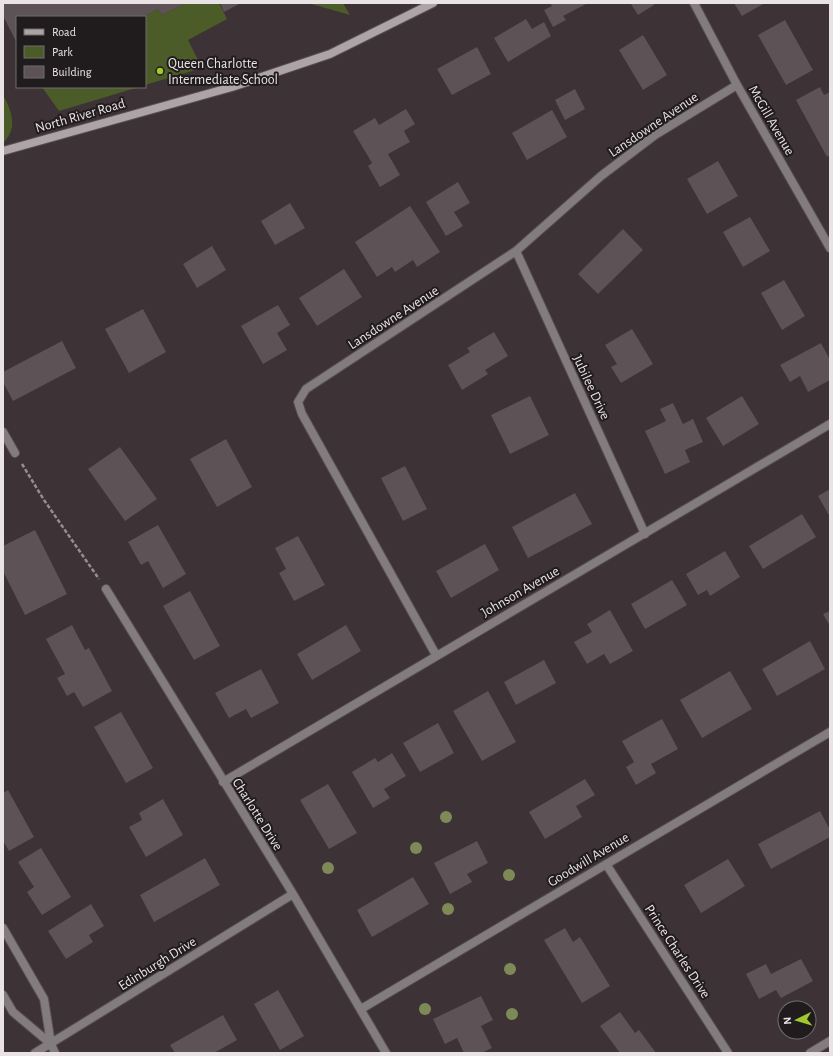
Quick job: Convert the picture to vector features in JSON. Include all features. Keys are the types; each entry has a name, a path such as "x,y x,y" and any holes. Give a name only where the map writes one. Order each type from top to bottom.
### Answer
{"main road":[{"name":"North River Road","path":"3,151 232,87 330,54 433,3"}],"street":[{"name":"McGill Avenue","path":"694,3 737,85 830,248"},
{"name":"Lansdowne Avenue","path":"436,655 302,414 298,402 306,389 516,251 601,176 655,135 737,85"},
{"name":"Jubilee Drive","path":"516,251 645,534"},
{"name":"Johnson Avenue","path":"223,782 830,424"},
{"path":"3,432 15,452"},
{"name":"Charlotte Drive","path":"106,589 293,894 386,1053"},
{"name":"Goodwill Avenue","path":"361,1009 830,732"},
{"name":"Prince Charles Drive","path":"606,864 728,1053"},
{"name":"Edinburgh Drive","path":"34,1053 51,1044 293,894"},
{"path":"3,928 44,999 51,1044 55,1053"},
{"path":"3,995 13,1012 51,1044"},
{"path":"810,1053 830,1041"}],"path":[{"path":"15,452 44,500 106,589"}],"green space":[{"path":"186,3 219,3 227,19 188,40 202,68 146,85 145,16 158,9 162,15"},
{"path":"308,3 343,3 350,15"},
{"path":"43,88 136,88 59,111"},
{"path":"3,95 9,107 12,126 8,138 3,143"}],"building":[{"path":"3,3 186,3 162,15 158,9 145,16 16,16 16,41 3,16"},
{"path":"220,3 241,3 224,12"},
{"path":"550,3 588,3 563,16 566,20 553,27 544,10 552,6"},
{"path":"653,3 654,5 638,15 631,4"},
{"path":"734,3 765,3 742,16"},
{"path":"526,19 532,29 544,22 551,36 508,62 494,38"},
{"path":"785,20 813,70 786,85 758,35"},
{"path":"643,35 667,75 643,90 619,50"},
{"path":"477,47 491,74 452,95 437,69"},
{"path":"820,87 824,95 830,92 830,155 827,157 796,100"},
{"path":"575,89 585,109 565,120 555,100"},
{"path":"406,109 415,124 404,131 410,142 388,154 400,175 380,187 368,166 372,163 353,131 375,118 379,125"},
{"path":"552,110 567,137 527,160 512,133"},
{"path":"718,161 738,196 707,214 687,179"},
{"path":"458,182 470,203 454,212 463,226 446,236 426,202"},
{"path":"290,203 305,228 275,245 261,221"},
{"path":"410,206 440,252 417,267 413,260 395,272 392,267 377,277 355,242"},
{"path":"750,217 770,251 743,267 723,232"},
{"path":"623,229 643,250 598,294 578,274"},
{"path":"212,246 226,270 197,288 183,264"},
{"path":"344,269 362,297 317,326 299,298"},
{"path":"784,280 805,316 782,330 761,293"},
{"path":"278,305 290,325 277,333 287,350 263,364 241,326"},
{"path":"143,309 166,352 129,373 105,329"},
{"path":"632,329 653,364 621,383 611,367 617,364 605,345"},
{"path":"494,332 508,356 485,370 488,374 462,390 448,365 470,352 467,348"},
{"path":"62,341 76,368 13,401 3,382 3,372"},
{"path":"821,343 830,360 830,380 808,392 800,376 790,382 780,365"},
{"path":"530,396 549,435 510,454 491,415"},
{"path":"742,396 759,424 723,446 706,418"},
{"path":"673,403 683,424 693,419 703,442 685,450 690,462 665,474 645,431 666,421 660,409"},
{"path":"226,439 252,487 217,507 190,459"},
{"path":"120,447 157,499 125,521 88,469"},
{"path":"405,466 427,509 403,521 381,478"},
{"path":"830,489 830,517 818,496"},
{"path":"575,493 592,524 528,558 512,527"},
{"path":"802,514 816,537 763,569 749,546"},
{"path":"158,525 186,574 163,588 148,561 141,565 128,542"},
{"path":"35,530 67,594 25,615 3,571 3,546"},
{"path":"298,536 325,585 294,601 279,573 286,569 275,548"},
{"path":"485,544 499,570 451,598 436,571"},
{"path":"725,551 740,577 710,596 707,590 698,595 686,574"},
{"path":"672,580 687,605 645,629 631,604"},
{"path":"190,591 220,646 194,660 163,606"},
{"path":"610,610 633,651 610,664 604,654 587,664 574,642 592,632 587,624"},
{"path":"830,611 830,626 823,614"},
{"path":"72,625 85,650 89,648 112,691 83,707 74,692 67,696 57,678 65,674 46,639"},
{"path":"346,625 361,651 312,680 297,654"},
{"path":"810,641 825,669 777,696 762,669"},
{"path":"544,660 556,683 516,705 504,682"},
{"path":"261,669 279,703 251,718 246,709 229,718 215,693"},
{"path":"730,671 752,709 702,738 680,700"},
{"path":"488,691 516,742 482,761 453,711"},
{"path":"121,712 153,768 126,783 94,727"},
{"path":"662,719 678,749 651,764 656,773 636,785 626,767 634,762 622,741"},
{"path":"438,723 454,753 420,772 403,743"},
{"path":"392,753 406,776 384,789 390,798 373,808 352,772 375,758 378,762"},
{"path":"585,779 595,795 576,806 582,817 545,839 529,812"},
{"path":"328,784 357,833 329,849 300,800"},
{"path":"8,790 34,837 9,851 3,841 3,793"},
{"path":"163,799 183,835 146,857 129,827 142,820 139,813"},
{"path":"820,811 830,830 830,837 771,869 758,844"},
{"path":"477,841 488,863 467,874 472,882 450,894 434,863"},
{"path":"41,848 71,897 42,915 27,892 34,887 18,862"},
{"path":"205,858 220,885 154,922 140,895"},
{"path":"728,859 745,886 701,913 684,885"},
{"path":"413,877 429,904 372,937 357,910"},
{"path":"91,904 104,926 89,935 93,942 66,959 48,931"},
{"path":"565,928 573,942 580,937 610,986 582,1003 544,940"},
{"path":"801,959 813,981 781,998 776,990 759,999 746,974 766,964 771,974"},
{"path":"278,990 304,1036 280,1050 254,1004"},
{"path":"481,996 493,1020 481,1026 492,1048 481,1053 464,1053 457,1038 445,1044 433,1019"},
{"path":"620,1012 635,1033 639,1030 656,1053 620,1053 600,1026"},
{"path":"223,1015 237,1040 214,1053 175,1053 170,1045"}],"place":[{"name":"Queen Charlotte Intermediate School","path":"160,71"}]}
